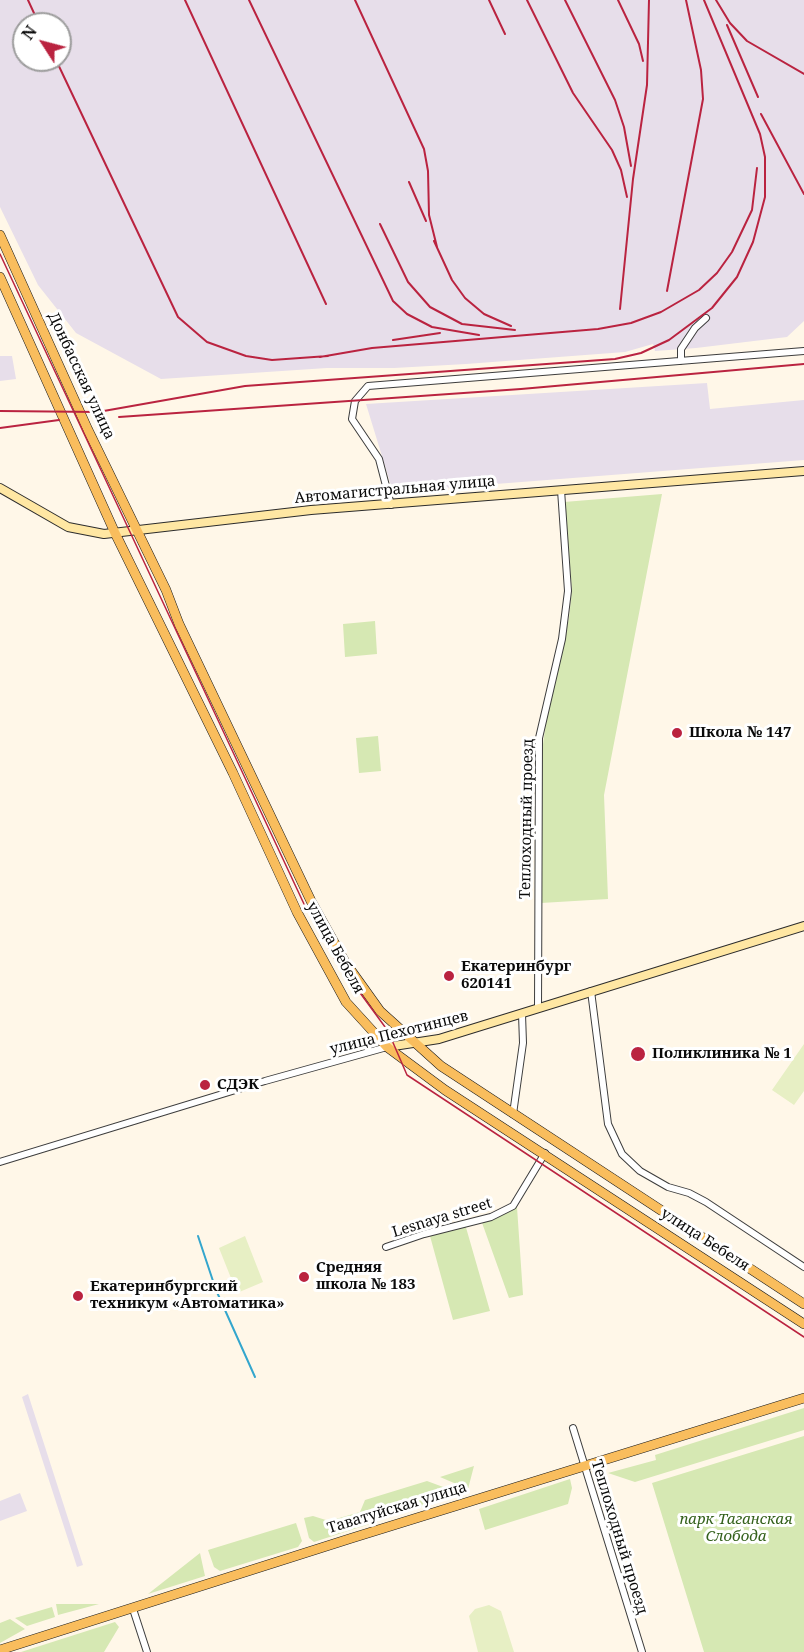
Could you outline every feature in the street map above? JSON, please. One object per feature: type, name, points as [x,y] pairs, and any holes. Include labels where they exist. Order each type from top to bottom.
[{"type":"main road","name":"Донбасская улица","points":[[0,235],[136,530]]},
{"type":"main road","points":[[0,277],[115,533]]},
{"type":"main road","name":"Автомагистральная улица","points":[[0,488],[68,527],[90,533],[115,533],[311,510],[804,471]]},
{"type":"main road","name":"улица Бебеля","points":[[136,530],[274,826],[329,937],[380,1011],[441,1066],[804,1304]]},
{"type":"main road","name":"улица Бебеля","points":[[115,533],[323,963],[346,1002],[387,1047],[445,1090],[545,1153],[804,1324]]},
{"type":"main road","name":"улица Пехотинцев","points":[[387,1047],[415,1044],[522,1014],[804,926]]},
{"type":"main road","name":"Таватуйская улица","points":[[0,1650],[804,1398]]},
{"type":"street","points":[[681,361],[681,350],[687,339],[706,318]]},
{"type":"street","points":[[391,505],[379,459],[352,419],[355,400],[368,386],[804,351]]},
{"type":"street","name":"Теплоходный проезд","points":[[538,1008],[539,738],[562,639],[568,591],[561,490]]},
{"type":"street","points":[[591,991],[608,1124],[622,1154],[639,1171],[668,1187],[689,1193],[706,1202],[804,1267]]},
{"type":"street","points":[[513,1115],[523,1043],[522,1014]]},
{"type":"street","name":"улица Пехотинцев","points":[[0,1162],[265,1081],[387,1047]]},
{"type":"street","name":"Lesnaya street","points":[[386,1247],[424,1234],[491,1217],[513,1206],[545,1153]]},
{"type":"street","name":"Теплоходный проезд","points":[[573,1428],[642,1652]]},
{"type":"street","points":[[133,1609],[147,1652]]},
{"type":"shaded area","points":[[0,0],[804,0],[804,321],[787,337],[655,351],[653,344],[625,352],[466,364],[394,368],[327,368],[161,379],[76,333],[38,285],[0,207]]},
{"type":"shaded area","points":[[0,356],[12,356],[16,379],[0,381]]},
{"type":"shaded area","points":[[707,383],[710,409],[804,400],[804,460],[393,492],[366,404]]},
{"type":"shaded area","points":[[28,1394],[83,1565],[77,1567],[22,1397]]},
{"type":"shaded area","points":[[20,1493],[27,1511],[0,1521],[0,1501]]},
{"type":"green space","points":[[662,494],[604,795],[608,899],[541,903],[541,759],[547,715],[569,618],[572,589],[564,502]]},
{"type":"green space","points":[[375,621],[377,654],[345,657],[343,624]]},
{"type":"green space","points":[[378,736],[381,771],[359,773],[356,738]]},
{"type":"green space","points":[[804,1044],[804,1091],[794,1105],[772,1090]]},
{"type":"green space","points":[[517,1207],[523,1295],[509,1298],[481,1220]]},
{"type":"green space","points":[[465,1224],[490,1311],[453,1320],[430,1236]]},
{"type":"green space","points":[[245,1236],[263,1282],[237,1293],[219,1248]]},
{"type":"green space","points":[[804,1408],[804,1430],[635,1482],[608,1473],[656,1460],[655,1455]]},
{"type":"green space","name":"парк Таганская Слобода","points":[[804,1436],[804,1652],[704,1652],[652,1483]]},
{"type":"green space","points":[[474,1466],[468,1489],[440,1477]]},
{"type":"green space","points":[[570,1479],[572,1488],[568,1504],[485,1530],[479,1509]]},
{"type":"green space","points":[[427,1481],[462,1494],[314,1542],[309,1538],[304,1518],[313,1516],[329,1521],[360,1512],[365,1500]]},
{"type":"green space","points":[[296,1523],[302,1541],[298,1547],[220,1571],[214,1567],[208,1550]]},
{"type":"green space","points":[[200,1553],[205,1576],[148,1594]]},
{"type":"green space","points":[[56,1604],[99,1604],[58,1615]]},
{"type":"green space","points":[[489,1605],[501,1611],[514,1652],[478,1652],[469,1616],[475,1609]]},
{"type":"green space","points":[[52,1607],[55,1617],[27,1626],[15,1618]]},
{"type":"green space","points":[[10,1619],[25,1629],[0,1643],[0,1623]]},
{"type":"green space","points":[[115,1622],[119,1627],[104,1652],[21,1652]]},
{"type":"waterway","points":[[198,1236],[216,1290],[255,1377]]},
{"type":"tram line","points":[[0,254],[304,904],[333,956],[388,1031],[407,1075],[804,1337]]},
{"type":"railway","points":[[28,0],[34,12]]},
{"type":"railway","points":[[185,0],[326,304]]},
{"type":"railway","points":[[249,0],[393,301],[407,314],[432,327],[479,335]]},
{"type":"railway","points":[[355,0],[424,149],[428,171],[429,215],[437,247]]},
{"type":"railway","points":[[489,0],[505,34]]},
{"type":"railway","points":[[527,0],[573,93],[612,150],[621,170],[627,197]]},
{"type":"railway","points":[[565,0],[615,100],[624,127],[631,166]]},
{"type":"railway","points":[[618,0],[639,44],[643,61]]},
{"type":"railway","points":[[620,309],[633,179],[647,85],[649,0]]},
{"type":"railway","points":[[667,291],[703,99],[701,70],[686,0]]},
{"type":"railway","points":[[0,411],[98,412],[245,386],[615,359],[641,353],[669,340],[712,308],[737,277],[753,242],[765,197],[765,157],[760,134],[704,0]]},
{"type":"railway","points":[[716,0],[730,23],[747,41],[804,74]]},
{"type":"railway","points":[[727,25],[758,97]]},
{"type":"railway","points":[[62,72],[178,317],[207,342],[246,356],[272,360],[328,356]]},
{"type":"railway","points":[[761,114],[804,194]]},
{"type":"railway","points":[[320,357],[372,348],[598,329],[631,323],[661,312],[699,290],[717,273],[732,252],[752,210],[757,168]]},
{"type":"railway","points":[[409,182],[426,221]]},
{"type":"railway","points":[[380,224],[408,282],[430,307],[462,324],[515,330]]},
{"type":"railway","points":[[434,241],[452,280],[465,298],[484,314],[511,326]]},
{"type":"railway","points":[[393,340],[440,333]]},
{"type":"railway","points":[[119,417],[521,389],[804,364]]},
{"type":"railway","points":[[0,428],[59,420]]},
{"type":"place","name":"Школа № 147","points":[[677,733]]},
{"type":"place","name":"Екатеринбург 620141","points":[[449,976]]},
{"type":"place","name":"Поликлиника № 1","points":[[638,1054]]},
{"type":"place","name":"СДЭК","points":[[205,1085]]},
{"type":"place","name":"Средняя школа № 183","points":[[304,1277]]},
{"type":"place","name":"Екатеринбургский техникум «Автоматика»","points":[[78,1296]]}]
